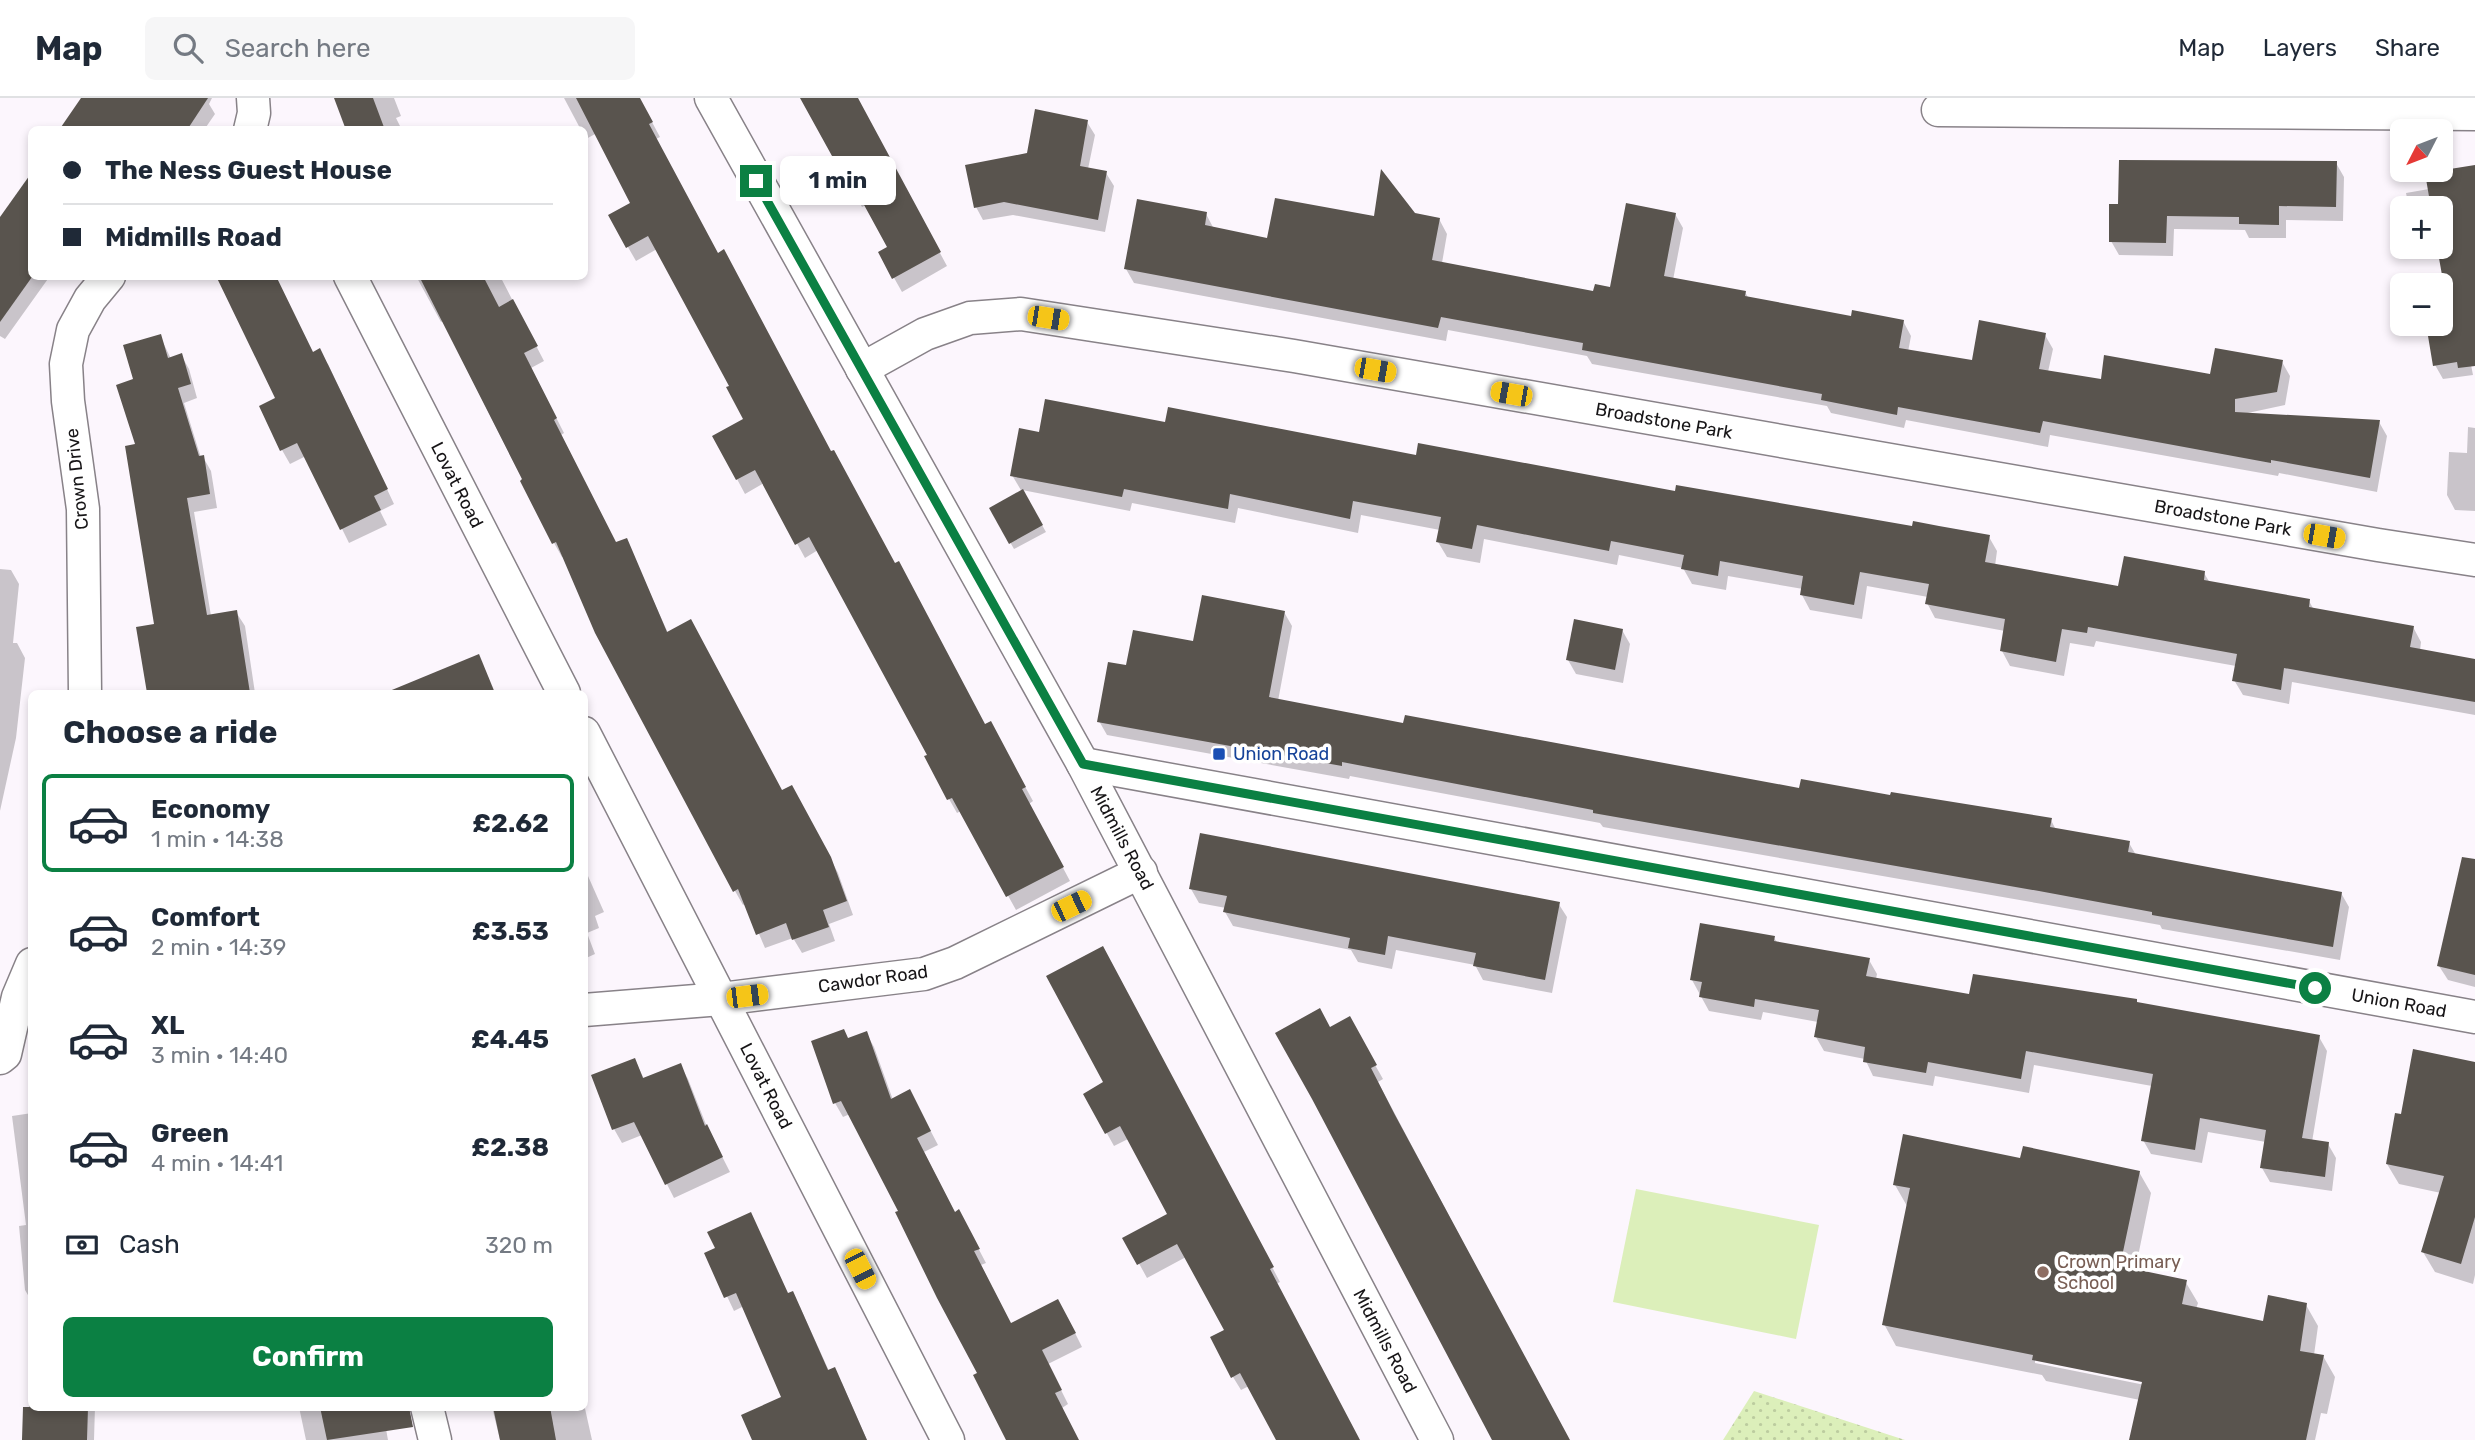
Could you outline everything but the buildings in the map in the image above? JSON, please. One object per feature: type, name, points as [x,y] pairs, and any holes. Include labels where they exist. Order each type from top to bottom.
[{"type":"street","name":"Midmills Road","points":[[711,98],[1083,764],[1437,1440]]},
{"type":"street","points":[[1938,110],[2475,114]]},
{"type":"street","name":"Crown Drive","points":[[85,690],[83,509],[68,401],[66,364],[73,330],[90,299],[106,280]]},
{"type":"street","name":"Lovat Road","points":[[353,280],[562,690]]},
{"type":"street","name":"Broadstone Park","points":[[862,369],[925,334],[970,318],[1021,314],[1294,356],[2475,560]]},
{"type":"street","name":"Lovat Road","points":[[588,741],[948,1440]]},
{"type":"street","name":"Union Road","points":[[1083,764],[2475,1017]]},
{"type":"street","name":"Cawdor Road","points":[[588,1010],[721,999],[924,974],[955,962],[1140,872]]},
{"type":"street","points":[[12,1055],[18,997],[28,973]]},
{"type":"street","points":[[428,1411],[435,1440]]},
{"type":"green space","points":[[1636,1189],[1819,1225],[1796,1339],[1613,1302]]},
{"type":"green space","points":[[1754,1391],[1905,1440],[1723,1440]]},
{"type":"place","name":"Union Road","points":[[1219,754]]},
{"type":"place","name":"Crown Primary School","points":[[2043,1272]]},
{"type":"route","points":[[756,181],[1083,764],[2315,988]]}]
